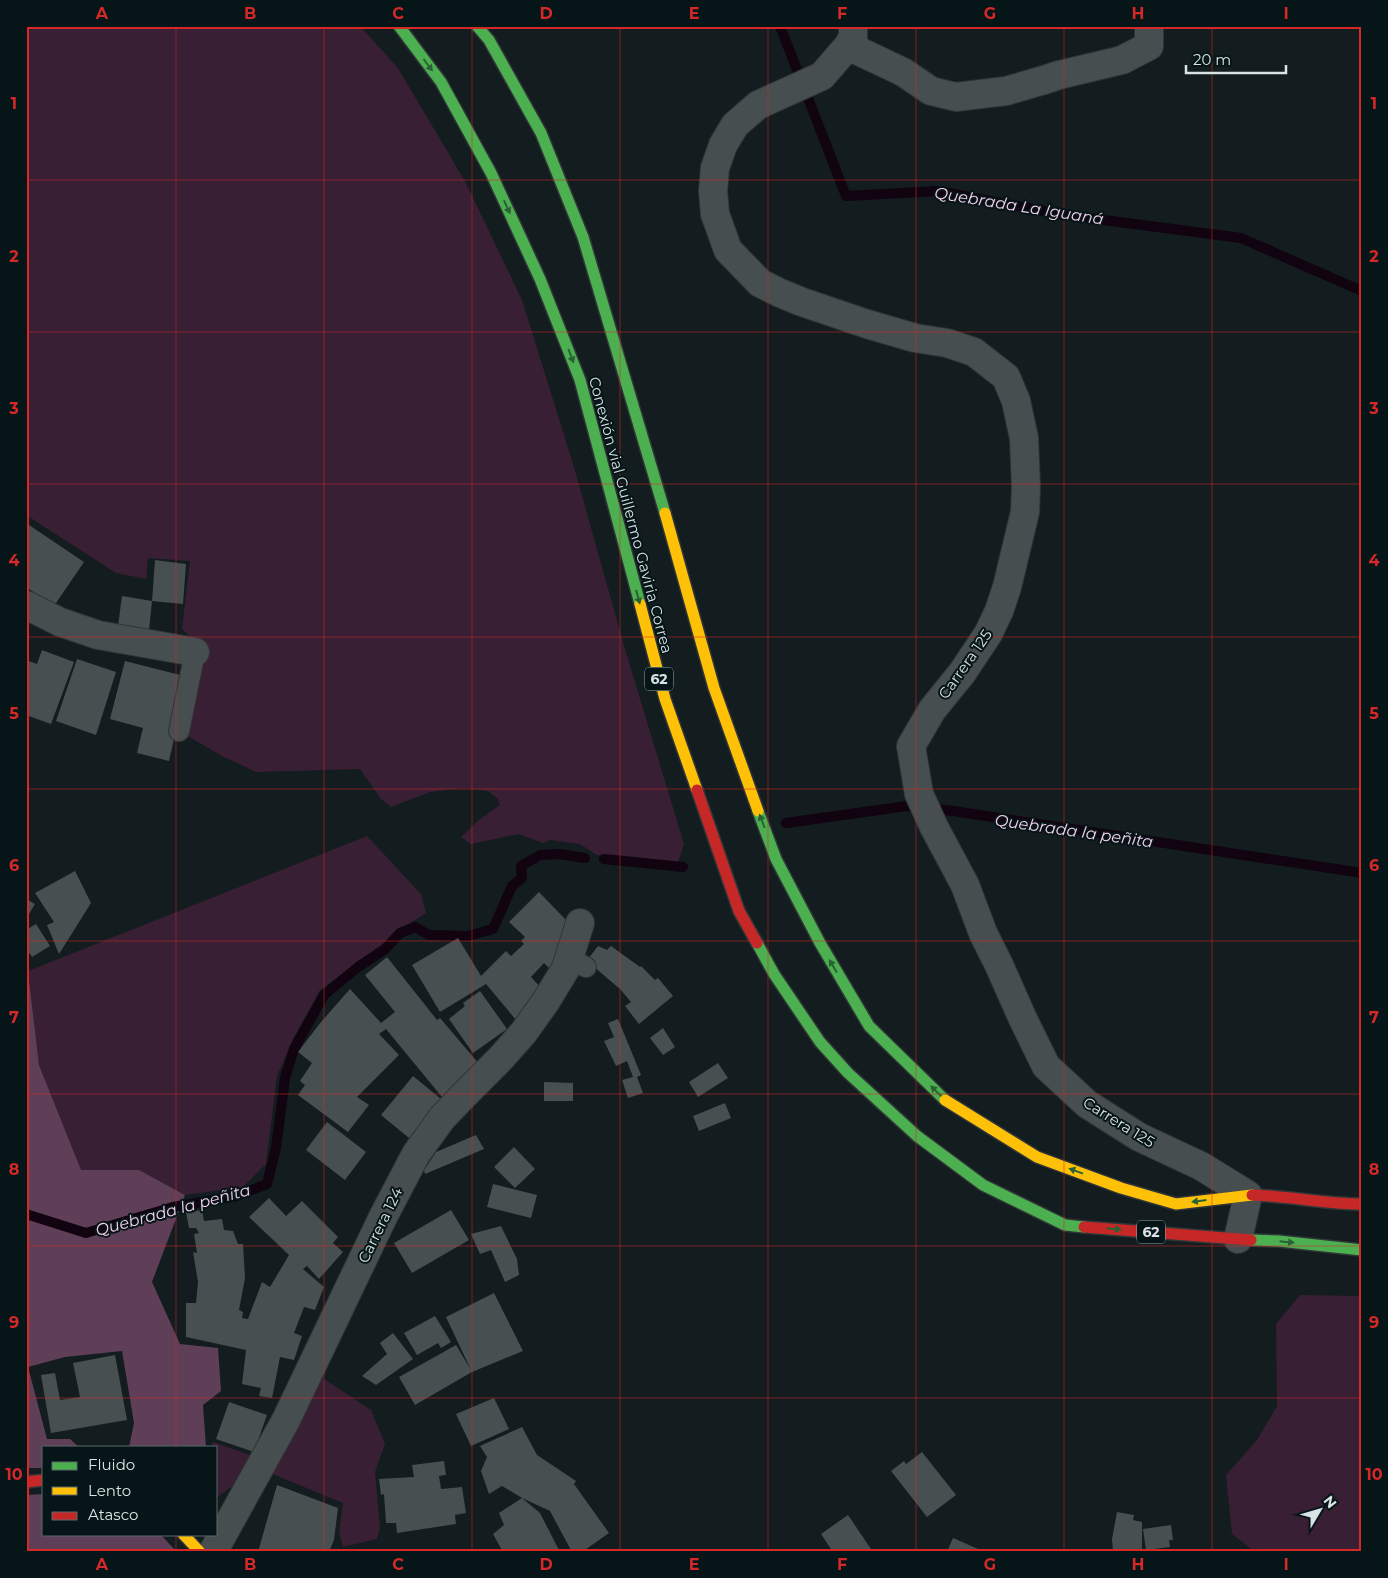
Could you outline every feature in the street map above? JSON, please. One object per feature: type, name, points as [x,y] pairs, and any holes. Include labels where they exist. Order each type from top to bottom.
[{"type":"main road","name":"Conexión vial Guillermo Gaviria Correa","points":[[399,26],[441,82],[492,173],[540,279],[580,380],[665,699],[739,911],[774,974],[820,1042],[848,1073],[917,1136],[983,1185],[1065,1225],[1279,1241],[1362,1250]]},
{"type":"main road","name":"Conexión vial Guillermo Gaviria Correa","points":[[477,26],[489,40],[541,133],[584,237],[714,688],[776,859],[820,943],[869,1026],[948,1102],[1037,1157],[1122,1188],[1176,1204],[1248,1195],[1278,1196],[1341,1204],[1362,1204]]},
{"type":"main road","points":[[26,1482],[42,1480]]},
{"type":"main road","points":[[184,1536],[200,1552]]},
{"type":"street","points":[[851,36],[931,91],[956,97],[1006,91],[1059,75],[1122,60],[1149,36]]},
{"type":"street","name":"Carrera 125","points":[[851,36],[822,76],[758,105],[734,125],[723,145],[715,168],[714,214],[728,250],[760,282],[802,302],[867,324],[915,338],[947,343],[974,352],[1006,377],[1016,401],[1024,438],[1025,512],[1002,603],[988,634],[962,673],[932,710],[911,746],[919,794],[934,827],[965,885],[983,933],[1000,965],[1022,1017],[1046,1066],[1087,1104],[1132,1133],[1200,1166],[1248,1195]]},
{"type":"street","points":[[26,605],[60,622],[98,635],[195,652]]},
{"type":"street","name":"Carrera 124","points":[[213,1552],[286,1420],[383,1217],[416,1154],[442,1118],[524,1032],[566,968],[578,964],[580,923]]},
{"type":"street","points":[[1238,1239],[1248,1195]]},
{"type":"lane","points":[[179,731],[195,652]]},
{"type":"shaded area","points":[[26,26],[360,26],[398,68],[466,183],[522,300],[574,467],[625,649],[684,844],[678,862],[597,855],[580,844],[550,840],[543,843],[518,834],[471,844],[461,837],[479,820],[500,805],[498,799],[488,791],[463,788],[430,792],[391,807],[381,799],[360,769],[256,772],[222,756],[179,731],[201,647],[182,629],[190,561],[148,558],[146,579],[116,573],[26,515]]},
{"type":"shaded area","points":[[367,836],[421,894],[426,913],[401,929],[320,990],[293,1039],[277,1076],[266,1164],[243,1187],[185,1195],[139,1170],[81,1171],[39,1065],[28,971]]},
{"type":"shaded area","points":[[26,967],[39,1065],[81,1170],[139,1170],[185,1195],[152,1282],[180,1344],[218,1348],[221,1391],[203,1405],[206,1446],[129,1446],[134,1423],[122,1351],[65,1357],[28,1367],[47,1439],[70,1439],[78,1446],[42,1446],[42,1468],[26,1468]]},
{"type":"shaded area","points":[[1300,1295],[1362,1296],[1362,1552],[1255,1552],[1232,1534],[1226,1475],[1257,1440],[1277,1406],[1276,1324]]},
{"type":"shaded area","points":[[321,1377],[371,1410],[385,1444],[375,1472],[380,1527],[377,1539],[343,1547],[339,1532],[343,1503],[270,1473]]},
{"type":"shaded area","points":[[213,1442],[250,1455],[240,1481],[218,1497],[218,1446],[211,1446]]},
{"type":"shaded area","points":[[42,1494],[42,1536],[162,1536],[177,1552],[26,1552],[26,1495]]},
{"type":"building","points":[[26,523],[84,562],[54,606],[26,587]]},
{"type":"building","points":[[155,560],[186,564],[183,604],[152,601]]},
{"type":"building","points":[[122,596],[152,601],[149,630],[118,626]]},
{"type":"building","points":[[42,650],[74,662],[51,724],[26,715],[26,660],[37,664]]},
{"type":"building","points":[[77,659],[116,672],[96,735],[56,721]]},
{"type":"building","points":[[125,661],[188,677],[169,761],[137,753],[143,728],[110,719]]},
{"type":"building","points":[[75,871],[91,903],[59,954],[47,925],[54,922],[35,893]]},
{"type":"building","points":[[539,892],[568,922],[553,963],[549,968],[544,963],[531,977],[541,988],[516,1020],[486,984],[440,1012],[412,965],[458,938],[481,976],[506,951],[511,956],[524,944],[521,941],[525,937],[509,922]]},
{"type":"building","points":[[26,899],[35,904],[26,919]]},
{"type":"building","points":[[36,924],[50,946],[32,957],[26,948],[26,930]]},
{"type":"building","points":[[598,946],[607,950],[611,946],[641,966],[655,980],[658,978],[673,996],[639,1024],[625,1006],[631,1002],[588,959]]},
{"type":"building","points":[[387,957],[437,1020],[440,1018],[480,1065],[442,1097],[386,1029],[379,1034],[399,1055],[357,1097],[369,1105],[348,1132],[298,1095],[305,1085],[300,1081],[312,1063],[298,1052],[350,989],[381,1023],[395,1012],[365,975]]},
{"type":"building","points":[[480,991],[507,1029],[473,1053],[449,1019],[465,1006],[463,1003]]},
{"type":"building","points":[[618,1019],[641,1075],[637,1077],[643,1093],[628,1098],[622,1080],[633,1077],[627,1061],[616,1066],[604,1041],[614,1037],[608,1023]]},
{"type":"building","points":[[663,1028],[675,1047],[663,1055],[650,1038]]},
{"type":"building","points":[[718,1063],[728,1078],[698,1097],[689,1082]]},
{"type":"building","points":[[413,1076],[441,1099],[409,1138],[381,1115]]},
{"type":"building","points":[[544,1082],[573,1083],[573,1101],[544,1101]]},
{"type":"building","points":[[725,1103],[731,1118],[699,1131],[693,1116]]},
{"type":"building","points":[[327,1122],[366,1152],[345,1180],[306,1150]]},
{"type":"building","points":[[476,1135],[484,1149],[425,1174],[424,1170],[436,1152]]},
{"type":"building","points":[[514,1147],[535,1169],[515,1188],[494,1167]]},
{"type":"building","points":[[493,1184],[537,1195],[531,1218],[487,1207]]},
{"type":"building","points":[[269,1198],[286,1216],[302,1201],[338,1237],[333,1243],[343,1252],[319,1279],[307,1266],[303,1269],[324,1287],[315,1310],[304,1307],[294,1333],[302,1336],[294,1360],[280,1357],[272,1398],[259,1396],[261,1388],[242,1384],[246,1350],[186,1337],[186,1303],[196,1303],[198,1282],[193,1252],[197,1253],[194,1234],[199,1233],[196,1228],[189,1228],[186,1212],[202,1210],[204,1221],[222,1219],[224,1230],[233,1231],[238,1244],[243,1244],[245,1278],[239,1310],[243,1312],[242,1318],[248,1319],[262,1282],[270,1287],[289,1255],[249,1217]]},
{"type":"building","points":[[451,1210],[469,1240],[412,1273],[394,1243]]},
{"type":"building","points":[[501,1226],[517,1259],[519,1275],[505,1282],[491,1250],[480,1254],[471,1234]]},
{"type":"building","points":[[494,1293],[523,1351],[472,1372],[415,1405],[399,1377],[456,1345],[471,1370],[446,1317]]},
{"type":"building","points":[[435,1316],[451,1342],[441,1348],[438,1343],[417,1355],[404,1333]]},
{"type":"building","points":[[393,1333],[413,1359],[376,1385],[362,1376],[387,1354],[380,1343]]},
{"type":"building","points":[[115,1355],[127,1420],[51,1433],[41,1375],[55,1373],[60,1400],[80,1397],[73,1363]]},
{"type":"building","points":[[494,1398],[509,1429],[471,1446],[456,1414]]},
{"type":"building","points":[[229,1402],[267,1415],[254,1452],[216,1439]]},
{"type":"building","points":[[522,1427],[537,1455],[576,1481],[574,1484],[609,1533],[582,1552],[572,1552],[550,1511],[502,1486],[489,1494],[481,1471],[487,1457],[480,1446]]},
{"type":"building","points":[[922,1452],[956,1495],[927,1517],[891,1471],[904,1461],[906,1464]]},
{"type":"building","points":[[444,1461],[446,1475],[439,1476],[441,1489],[462,1487],[466,1513],[455,1515],[456,1524],[397,1533],[396,1523],[386,1523],[384,1494],[381,1495],[379,1479],[414,1477],[412,1465]]},
{"type":"building","points":[[277,1485],[338,1508],[334,1540],[329,1552],[258,1552]]},
{"type":"building","points":[[522,1498],[540,1513],[560,1552],[503,1552],[493,1534],[504,1525],[499,1513]]},
{"type":"building","points":[[1117,1512],[1134,1515],[1133,1520],[1142,1522],[1142,1552],[1113,1552],[1112,1539]]},
{"type":"building","points":[[848,1515],[873,1552],[833,1552],[821,1534]]},
{"type":"building","points":[[1171,1525],[1173,1540],[1169,1540],[1170,1547],[1146,1550],[1143,1529]]},
{"type":"building","points":[[953,1538],[985,1552],[947,1552]]},
{"type":"waterway","name":"Quebrada La Iguaná","points":[[780,26],[846,196],[938,191],[1066,215],[1241,238],[1362,291]]},
{"type":"waterway","name":"Quebrada la peñita","points":[[786,823],[907,806],[953,811],[1362,873]]},
{"type":"waterway","name":"Quebrada la peñita","points":[[26,1214],[86,1233],[173,1207],[236,1196],[267,1184],[276,1148],[285,1078],[294,1049],[324,995],[358,967],[385,949],[400,933],[415,927],[429,935],[468,936],[493,929],[512,886],[522,878],[521,866],[540,855],[559,854],[585,858]]},
{"type":"waterway","name":"Quebrada la peñita","points":[[604,859],[683,867]]},
{"type":"traffic: fast","points":[[399,26],[441,82],[491,173],[540,279],[580,380],[640,604]]},
{"type":"traffic: fast","points":[[477,26],[489,40],[541,133],[583,237],[665,513]]},
{"type":"traffic: fast","points":[[758,811],[776,859],[820,943],[869,1026],[945,1100]]},
{"type":"traffic: fast","points":[[757,943],[774,974],[820,1042],[848,1073],[917,1136],[983,1185],[1065,1225],[1084,1227]]},
{"type":"traffic: fast","points":[[1251,1240],[1279,1241],[1362,1250]]},
{"type":"traffic: slow","points":[[665,513],[714,688],[758,811]]},
{"type":"traffic: slow","points":[[640,604],[665,699],[697,790]]},
{"type":"traffic: slow","points":[[945,1100],[1037,1157],[1121,1188],[1176,1204],[1252,1195]]},
{"type":"traffic: slow","points":[[185,1536],[200,1552]]},
{"type":"traffic: jam","points":[[697,790],[739,911],[757,943]]},
{"type":"traffic: jam","points":[[1252,1195],[1362,1204]]},
{"type":"traffic: jam","points":[[1084,1227],[1251,1240]]},
{"type":"traffic: jam","points":[[26,1482],[42,1480]]}]
